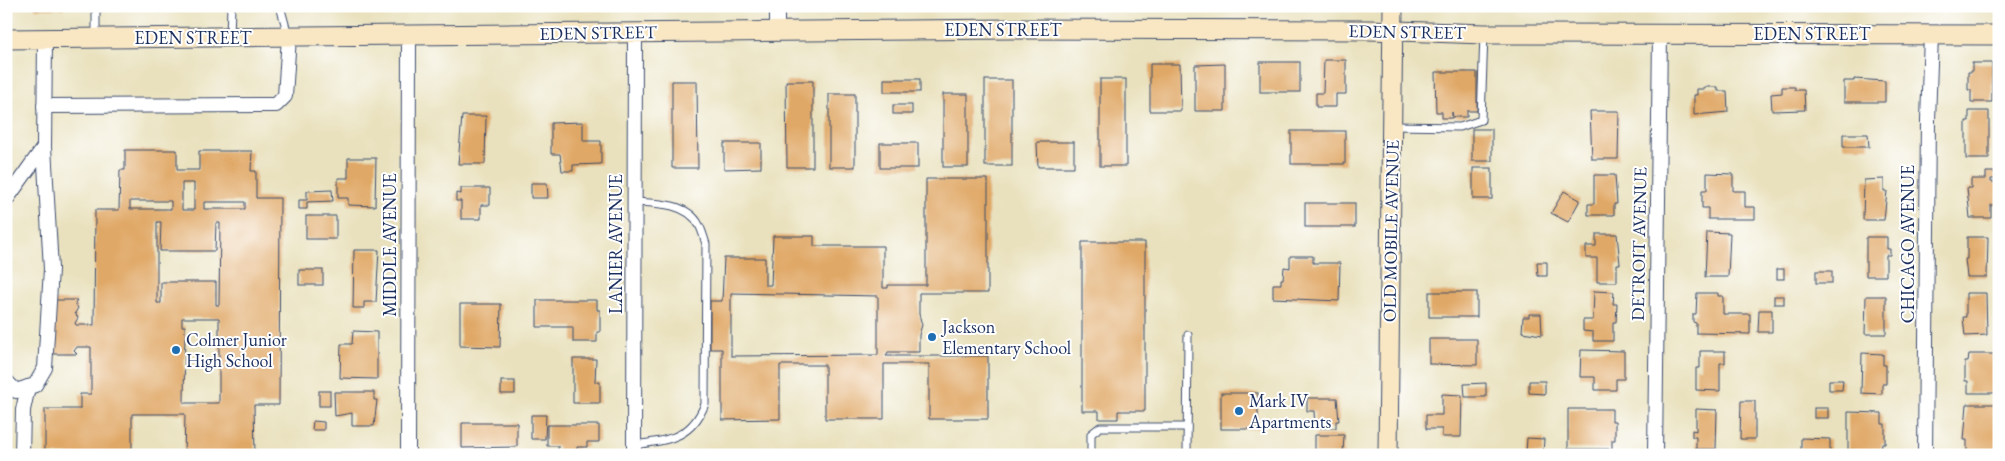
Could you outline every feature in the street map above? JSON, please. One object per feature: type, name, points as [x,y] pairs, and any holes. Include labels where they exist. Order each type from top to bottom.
[{"type":"street","points":[[777,6],[777,31]]},
{"type":"street","name":"OLD MOBILE AVENUE","points":[[1388,455],[1393,6]]},
{"type":"street","name":"EDEN STREET","points":[[6,39],[777,31],[1393,31],[1484,34],[1999,35]]},
{"type":"street","name":"LANIER AVENUE","points":[[634,450],[635,33]]},
{"type":"street","name":"DETROIT AVENUE","points":[[1655,455],[1660,34]]},
{"type":"street","name":"CHICAGO AVENUE","points":[[1925,455],[1928,120],[1931,35]]},
{"type":"street","name":"MIDDLE AVENUE","points":[[408,455],[409,36]]},
{"type":"street","points":[[44,106],[276,105],[285,96],[289,37]]},
{"type":"street","points":[[6,381],[16,391],[35,385],[45,368],[51,269],[44,147],[45,39]]},
{"type":"street","points":[[6,200],[44,147]]},
{"type":"street","points":[[22,455],[23,410],[28,387]]},
{"type":"lane","points":[[96,6],[96,38]]},
{"type":"lane","points":[[230,37],[231,6]]},
{"type":"lane","points":[[280,6],[289,37]]},
{"type":"lane","points":[[1392,126],[1460,127],[1481,120],[1484,34]]},
{"type":"lane","points":[[634,450],[671,440],[688,430],[701,414],[705,404],[706,244],[699,223],[680,208],[663,203],[635,202]]},
{"type":"lane","points":[[1187,455],[1188,335]]},
{"type":"lane","points":[[1091,455],[1092,434],[1100,427],[1188,427]]},
{"type":"building","points":[[35,6],[63,6],[63,9],[35,9]]},
{"type":"building","points":[[164,6],[192,6],[192,9],[165,9]]},
{"type":"building","points":[[1324,60],[1346,60],[1346,94],[1336,94],[1336,107],[1316,107],[1316,93],[1323,93]]},
{"type":"building","points":[[1260,62],[1300,62],[1300,92],[1260,92]]},
{"type":"building","points":[[1972,63],[1992,63],[1992,102],[1971,102],[1971,90],[1968,90],[1968,72],[1972,72]]},
{"type":"building","points":[[1150,64],[1180,64],[1181,111],[1150,111]]},
{"type":"building","points":[[1225,64],[1225,111],[1195,111],[1195,65]]},
{"type":"building","points":[[1435,72],[1477,72],[1477,111],[1467,111],[1467,117],[1453,117],[1452,112],[1452,118],[1442,118],[1442,112],[1436,112]]},
{"type":"building","points":[[884,79],[920,79],[920,92],[884,92]]},
{"type":"building","points":[[1100,79],[1126,79],[1126,166],[1100,166]]},
{"type":"building","points":[[1854,79],[1885,81],[1885,102],[1844,102],[1844,81],[1854,81]]},
{"type":"building","points":[[985,80],[1012,80],[1012,166],[985,166]]},
{"type":"building","points":[[672,81],[697,81],[698,168],[672,168]]},
{"type":"building","points":[[786,81],[813,81],[813,167],[787,167]]},
{"type":"building","points":[[1705,87],[1718,87],[1718,91],[1727,91],[1728,112],[1694,115],[1694,95],[1697,95],[1697,89],[1705,89]]},
{"type":"building","points":[[1782,87],[1795,87],[1795,90],[1804,90],[1805,110],[1772,111],[1771,94],[1782,93]]},
{"type":"building","points":[[829,94],[855,94],[855,167],[829,167]]},
{"type":"building","points":[[943,94],[968,94],[968,167],[943,167]]},
{"type":"building","points":[[893,105],[912,105],[912,114],[893,114]]},
{"type":"building","points":[[1590,111],[1619,111],[1618,159],[1592,159]]},
{"type":"building","points":[[1969,111],[1989,111],[1989,159],[1966,159],[1966,121],[1969,121]]},
{"type":"building","points":[[462,116],[486,116],[485,164],[458,164]]},
{"type":"building","points":[[583,122],[583,141],[601,141],[601,164],[573,165],[573,171],[562,171],[560,154],[551,154],[551,123]]},
{"type":"building","points":[[1472,129],[1492,129],[1492,161],[1472,161]]},
{"type":"building","points":[[1291,131],[1345,131],[1345,164],[1291,164]]},
{"type":"building","points":[[1843,134],[1868,134],[1869,147],[1843,147]]},
{"type":"building","points":[[1037,142],[1074,142],[1074,167],[1038,167]]},
{"type":"building","points":[[724,143],[761,143],[761,168],[724,169]]},
{"type":"building","points":[[880,143],[918,143],[918,168],[880,168]]},
{"type":"building","points":[[125,150],[177,150],[177,170],[199,170],[199,151],[252,151],[251,171],[256,171],[256,198],[280,198],[279,405],[254,405],[255,455],[184,455],[185,414],[132,414],[132,455],[45,455],[45,409],[80,409],[80,394],[91,394],[91,347],[77,347],[74,351],[77,354],[52,354],[52,300],[77,300],[75,303],[78,308],[75,313],[78,318],[75,323],[76,325],[94,325],[95,210],[119,210],[120,170],[125,170]],"holes":[[[182,183],[194,183],[194,210],[182,210]],[[130,201],[171,201],[171,209],[130,209]],[[204,202],[245,202],[245,209],[204,209]],[[157,222],[161,222],[160,251],[215,251],[216,223],[220,223],[219,305],[216,305],[216,282],[161,282],[161,303],[157,303]],[[182,318],[219,318],[219,403],[184,403],[185,326],[182,326]]]},
{"type":"building","points":[[348,158],[376,158],[375,206],[348,205],[348,198],[338,198],[338,178],[348,178]]},
{"type":"building","points":[[1473,168],[1492,168],[1492,199],[1473,199]]},
{"type":"building","points":[[1986,172],[1999,172],[1999,179],[1991,179],[1991,182],[1999,182],[1999,205],[1991,205],[1991,218],[1970,218],[1967,188],[1971,188],[1971,179],[1986,179]]},
{"type":"building","points":[[1707,173],[1733,174],[1733,191],[1745,191],[1745,207],[1755,207],[1755,219],[1708,219],[1708,208],[1702,208],[1702,190],[1707,190]]},
{"type":"building","points":[[1594,175],[1615,175],[1617,204],[1614,204],[1614,215],[1588,215],[1588,204],[1594,204]]},
{"type":"building","points":[[926,179],[988,179],[988,293],[919,293],[919,314],[922,325],[919,335],[919,352],[888,352],[886,356],[988,356],[988,419],[929,419],[929,364],[884,364],[884,419],[825,419],[825,365],[780,365],[780,419],[722,420],[722,349],[710,349],[710,301],[722,301],[724,258],[765,258],[765,285],[771,285],[773,236],[814,236],[814,246],[883,246],[883,288],[888,288],[888,285],[926,285]],"holes":[[[731,293],[878,296],[878,355],[731,356]]]},
{"type":"building","points":[[1884,179],[1884,191],[1887,191],[1884,220],[1863,220],[1864,180]]},
{"type":"building","points":[[531,183],[547,183],[548,198],[531,198]]},
{"type":"building","points":[[461,188],[490,188],[490,205],[481,205],[481,219],[461,219],[461,201],[456,201],[456,193],[461,194]]},
{"type":"building","points":[[332,190],[333,201],[307,202],[307,209],[299,209],[299,200],[307,200],[307,191]]},
{"type":"building","points":[[1564,191],[1580,200],[1568,222],[1551,213]]},
{"type":"building","points":[[1305,203],[1355,203],[1355,227],[1305,227]]},
{"type":"building","points":[[306,216],[336,216],[336,239],[306,239]]},
{"type":"building","points":[[1707,232],[1730,233],[1728,277],[1705,277]]},
{"type":"building","points":[[1596,234],[1617,234],[1620,264],[1617,264],[1617,282],[1597,282],[1597,258],[1586,258],[1586,246],[1596,246]]},
{"type":"building","points":[[1866,237],[1887,237],[1887,249],[1890,249],[1890,255],[1886,255],[1886,276],[1866,276]]},
{"type":"building","points":[[1967,237],[1988,237],[1987,277],[1967,277],[1965,259],[1967,259]]},
{"type":"building","points":[[1082,242],[1145,242],[1145,411],[1118,411],[1118,419],[1099,419],[1099,411],[1082,411]]},
{"type":"building","points":[[354,250],[379,250],[376,302],[364,302],[364,308],[353,308]]},
{"type":"building","points":[[1290,256],[1313,256],[1313,263],[1340,263],[1339,301],[1273,298],[1273,284],[1281,284],[1284,267],[1290,268]]},
{"type":"building","points":[[1537,262],[1547,262],[1547,276],[1538,276]]},
{"type":"building","points":[[1777,269],[1784,269],[1784,279],[1777,279]]},
{"type":"building","points":[[299,270],[323,270],[323,285],[299,285]]},
{"type":"building","points":[[1816,271],[1832,271],[1832,283],[1816,283]]},
{"type":"building","points":[[1594,291],[1614,292],[1613,304],[1617,304],[1616,322],[1613,322],[1613,341],[1593,341],[1593,332],[1583,331],[1583,320],[1593,320]]},
{"type":"building","points":[[1429,292],[1477,292],[1477,317],[1429,317]]},
{"type":"building","points":[[1697,293],[1718,293],[1718,296],[1723,296],[1723,314],[1750,314],[1750,334],[1696,333],[1696,323],[1693,322],[1693,314],[1696,314]]},
{"type":"building","points":[[1966,293],[1986,293],[1987,335],[1965,336],[1963,317],[1966,317]]},
{"type":"building","points":[[1774,296],[1784,296],[1784,304],[1774,304]]},
{"type":"building","points":[[1866,296],[1886,296],[1886,334],[1865,334]]},
{"type":"building","points":[[537,300],[597,300],[597,310],[600,310],[600,332],[597,332],[597,342],[573,342],[573,327],[537,327]]},
{"type":"building","points":[[460,304],[501,304],[500,347],[460,346]]},
{"type":"building","points":[[1759,310],[1772,310],[1772,332],[1758,332]]},
{"type":"building","points":[[1529,314],[1541,314],[1542,335],[1522,332],[1523,317],[1529,317]]},
{"type":"building","points":[[353,331],[377,332],[377,379],[340,378],[341,344],[352,344]]},
{"type":"building","points":[[1429,339],[1477,339],[1477,365],[1429,364]]},
{"type":"building","points":[[1581,350],[1624,351],[1624,379],[1616,379],[1616,390],[1595,390],[1595,377],[1580,377]]},
{"type":"building","points":[[1700,351],[1725,351],[1725,363],[1720,363],[1720,391],[1696,390],[1696,368],[1700,368]]},
{"type":"building","points":[[1862,353],[1883,354],[1883,365],[1886,365],[1886,384],[1882,384],[1882,394],[1861,393]]},
{"type":"building","points":[[1969,354],[1999,354],[1999,393],[1968,393],[1968,381],[1965,381],[1965,362],[1968,362]]},
{"type":"building","points":[[573,359],[596,359],[595,382],[600,382],[600,403],[573,403]]},
{"type":"building","points":[[1829,380],[1843,380],[1842,390],[1829,390]]},
{"type":"building","points":[[501,381],[515,381],[515,394],[501,394]]},
{"type":"building","points":[[1529,381],[1545,381],[1545,394],[1529,393]]},
{"type":"building","points":[[1486,383],[1486,397],[1465,397],[1464,384]]},
{"type":"building","points":[[319,391],[330,391],[330,406],[319,406]]},
{"type":"building","points":[[334,392],[374,392],[374,400],[377,400],[374,426],[352,426],[352,413],[335,416]]},
{"type":"building","name":"Mark IV Apartments","points":[[1221,393],[1258,393],[1258,429],[1221,429]]},
{"type":"building","points":[[1442,394],[1462,395],[1461,437],[1442,437],[1442,429],[1426,429],[1426,415],[1442,415]]},
{"type":"building","points":[[1307,398],[1337,398],[1339,421],[1336,421],[1336,428],[1315,428],[1314,411],[1307,411]]},
{"type":"building","points":[[1741,401],[1755,401],[1755,439],[1740,439]]},
{"type":"building","points":[[1967,404],[1999,404],[1999,452],[1967,452],[1967,440],[1964,440]]},
{"type":"building","points":[[1814,408],[1828,408],[1828,418],[1814,418]]},
{"type":"building","points":[[1568,409],[1612,409],[1612,421],[1615,421],[1615,440],[1612,440],[1612,449],[1568,449]]},
{"type":"building","points":[[1696,409],[1717,410],[1716,449],[1696,449],[1696,437],[1692,437],[1692,430],[1696,431]]},
{"type":"building","points":[[1848,412],[1882,413],[1882,424],[1885,424],[1885,443],[1882,443],[1880,455],[1861,455],[1861,452],[1848,451]]},
{"type":"building","points":[[531,415],[546,415],[545,439],[531,439]]},
{"type":"building","points":[[313,421],[324,422],[324,430],[312,430]]},
{"type":"building","points":[[462,423],[517,423],[517,447],[462,448]]},
{"type":"building","points":[[547,425],[599,425],[599,442],[587,442],[587,447],[577,447],[577,455],[558,455],[558,446],[547,446]]},
{"type":"building","points":[[1315,435],[1344,435],[1343,454],[1315,454]]},
{"type":"building","points":[[1527,438],[1544,439],[1543,454],[1526,453]]},
{"type":"building","points":[[1801,438],[1830,439],[1830,455],[1801,454]]},
{"type":"place","name":"Jackson Elementary School","points":[[932,337]]},
{"type":"place","name":"Colmer Junior High School","points":[[176,350]]},
{"type":"place","name":"Mark IV Apartments","points":[[1239,411]]}]
